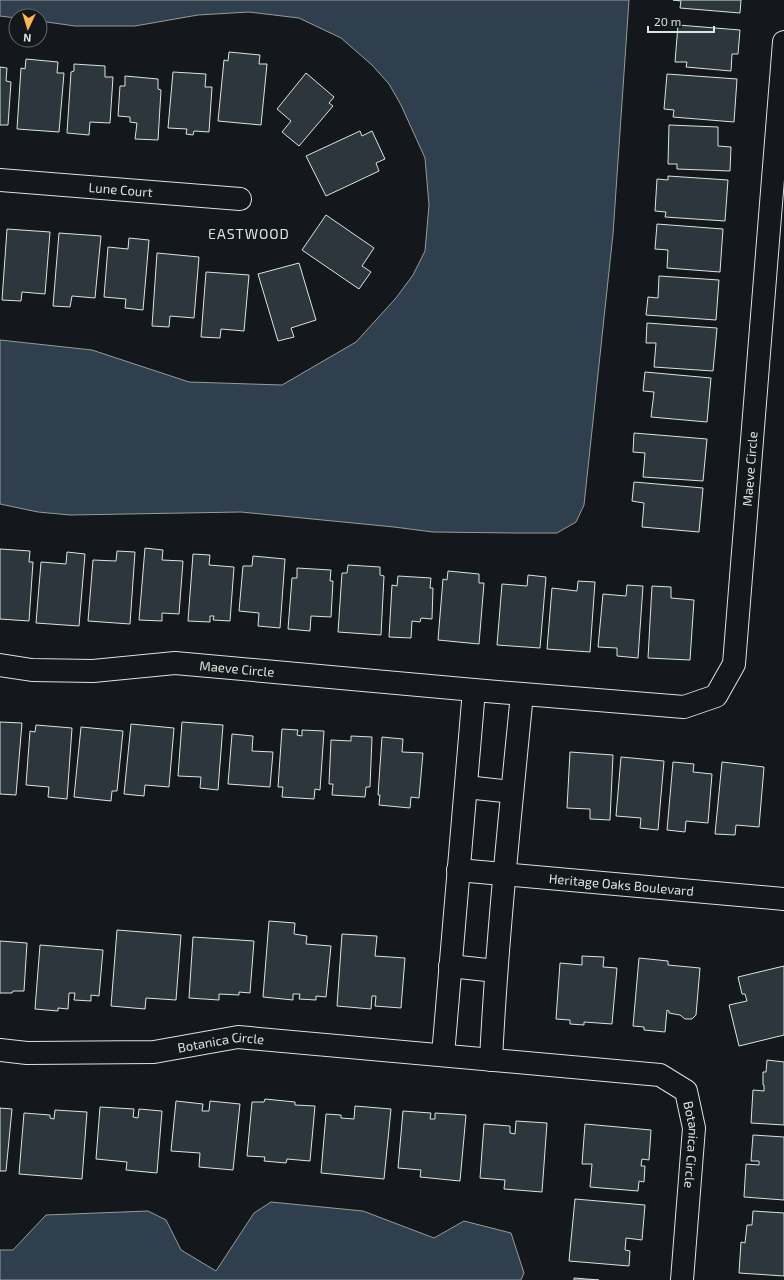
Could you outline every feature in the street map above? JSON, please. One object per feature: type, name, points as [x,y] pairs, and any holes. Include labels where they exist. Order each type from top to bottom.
[{"type":"street","name":"Maeve Circle","points":[[0,665],[32,670],[93,671],[175,663],[684,707],[716,696],[734,664],[784,42]]},
{"type":"street","name":"Lune Court","points":[[0,180],[240,199]]},
{"type":"street","points":[[442,1055],[474,690]]},
{"type":"street","points":[[491,1060],[496,971],[504,874],[522,694]]},
{"type":"street","points":[[466,787],[512,792]]},
{"type":"street","name":"Heritage Oaks Boulevard","points":[[458,870],[784,899]]},
{"type":"street","points":[[450,966],[496,971]]},
{"type":"street","name":"Botanica Circle","points":[[0,1050],[27,1053],[154,1052],[238,1037],[660,1075],[686,1091],[694,1128],[682,1280]]},
{"type":"water","points":[[0,0],[629,0],[613,234],[584,505],[576,522],[557,533],[433,532],[241,512],[70,515],[38,512],[0,504],[0,340],[92,350],[189,382],[282,385],[356,342],[396,298],[413,275],[425,251],[429,205],[425,158],[401,105],[389,84],[372,65],[341,38],[299,18],[249,12],[198,15],[135,26],[75,26],[48,22],[48,8],[8,8],[8,17],[0,16]]},
{"type":"water","points":[[271,1202],[363,1211],[434,1238],[464,1221],[511,1233],[524,1273],[521,1280],[0,1280],[0,1250],[13,1250],[46,1215],[148,1211],[166,1220],[181,1250],[216,1271],[254,1213]]},
{"type":"building","points":[[673,0],[741,0],[740,13],[680,8],[681,1]]},
{"type":"building","points":[[678,25],[740,30],[738,54],[732,54],[731,71],[686,67],[687,62],[675,62]]},
{"type":"building","points":[[229,52],[260,55],[259,64],[267,64],[261,125],[218,121],[224,60],[228,61]]},
{"type":"building","points":[[26,59],[58,62],[57,73],[64,73],[59,132],[17,129],[21,68],[25,69]]},
{"type":"building","points":[[74,64],[105,66],[105,77],[113,77],[110,123],[90,122],[89,135],[67,133],[71,72],[74,71]]},
{"type":"building","points":[[0,67],[7,68],[6,81],[11,82],[8,125],[0,125]]},
{"type":"building","points":[[173,72],[206,74],[205,87],[212,87],[209,132],[194,131],[193,135],[186,134],[187,129],[168,128]]},
{"type":"building","points":[[306,73],[334,97],[329,103],[333,106],[299,146],[282,132],[291,121],[277,109]]},
{"type":"building","points":[[667,74],[737,79],[734,122],[673,117],[674,110],[664,109]]},
{"type":"building","points":[[125,76],[158,79],[158,89],[161,90],[158,140],[135,139],[137,123],[130,122],[130,117],[118,116],[120,86],[125,86]]},
{"type":"building","points":[[669,125],[718,127],[718,146],[731,147],[730,171],[677,169],[677,164],[668,164]]},
{"type":"building","points":[[360,131],[362,136],[372,131],[385,159],[376,163],[379,171],[326,196],[306,156]]},
{"type":"building","points":[[668,176],[728,180],[725,221],[665,217],[666,212],[655,211],[657,179],[668,180]]},
{"type":"building","points":[[326,215],[374,248],[362,266],[371,272],[359,289],[302,250]]},
{"type":"building","points":[[657,224],[723,229],[720,272],[667,268],[668,250],[655,249]]},
{"type":"building","points":[[7,229],[50,232],[45,294],[22,292],[21,301],[2,300]]},
{"type":"building","points":[[59,233],[101,236],[95,298],[72,296],[70,307],[53,306]]},
{"type":"building","points":[[129,238],[149,240],[143,310],[125,308],[126,299],[104,297],[108,247],[128,249]]},
{"type":"building","points":[[157,253],[199,257],[194,318],[170,316],[169,327],[152,326]]},
{"type":"building","points":[[299,263],[316,320],[291,328],[294,337],[278,341],[258,274]]},
{"type":"building","points":[[206,272],[249,275],[244,331],[221,329],[220,338],[201,337]]},
{"type":"building","points":[[659,276],[719,280],[716,320],[646,315],[648,297],[658,298]]},
{"type":"building","points":[[647,323],[717,328],[713,371],[654,367],[656,343],[646,343]]},
{"type":"building","points":[[645,372],[711,378],[707,422],[651,417],[654,392],[643,391]]},
{"type":"building","points":[[634,433],[707,439],[703,481],[643,477],[645,453],[633,452]]},
{"type":"building","points":[[634,482],[703,488],[699,532],[642,527],[644,503],[632,501]]},
{"type":"building","points":[[145,548],[163,550],[162,560],[183,561],[179,614],[162,613],[162,621],[139,620]]},
{"type":"building","points":[[0,549],[30,551],[29,562],[33,562],[29,621],[0,619]]},
{"type":"building","points":[[117,551],[135,552],[130,624],[88,621],[93,560],[116,561]]},
{"type":"building","points":[[67,552],[85,554],[79,626],[36,623],[41,562],[66,564]]},
{"type":"building","points":[[193,554],[210,555],[209,565],[234,567],[230,621],[213,620],[214,616],[210,616],[210,622],[188,621]]},
{"type":"building","points":[[253,556],[285,559],[280,628],[258,626],[259,613],[239,611],[243,566],[252,566]]},
{"type":"building","points":[[348,565],[380,567],[380,575],[384,576],[381,635],[338,632],[342,573],[347,573]]},
{"type":"building","points":[[297,568],[331,570],[330,581],[333,581],[331,617],[311,616],[310,631],[288,629],[292,578],[297,578]]},
{"type":"building","points":[[448,571],[479,574],[479,583],[484,583],[479,644],[438,640],[443,579],[447,580]]},
{"type":"building","points":[[528,575],[546,577],[540,648],[497,645],[502,584],[527,586]]},
{"type":"building","points":[[398,576],[431,578],[430,588],[433,588],[432,619],[421,618],[420,622],[412,621],[411,638],[389,637],[392,585],[397,586]]},
{"type":"building","points":[[578,581],[595,582],[590,652],[547,649],[552,588],[577,591]]},
{"type":"building","points":[[627,585],[643,586],[638,658],[617,656],[617,648],[598,647],[603,594],[626,596]]},
{"type":"building","points":[[652,586],[671,587],[671,598],[694,600],[690,660],[648,658]]},
{"type":"building","points":[[0,722],[22,723],[16,795],[0,794]]},
{"type":"building","points":[[182,722],[223,725],[218,790],[200,788],[201,777],[178,776]]},
{"type":"building","points":[[131,724],[174,728],[169,787],[145,785],[144,796],[124,794]]},
{"type":"building","points":[[36,725],[72,728],[67,799],[48,797],[49,787],[26,785],[30,731],[35,732]]},
{"type":"building","points":[[81,727],[123,731],[117,791],[112,791],[111,801],[74,797]]},
{"type":"building","points":[[282,729],[298,730],[297,735],[302,736],[302,730],[324,731],[320,790],[315,789],[314,799],[282,797],[283,787],[278,787]]},
{"type":"building","points":[[232,734],[253,736],[252,751],[273,752],[270,787],[228,784]]},
{"type":"building","points":[[351,736],[372,737],[370,787],[366,787],[365,797],[332,795],[333,784],[329,784],[331,740],[351,741]]},
{"type":"building","points":[[382,737],[403,739],[402,752],[423,753],[419,798],[411,797],[410,808],[379,805],[380,795],[378,795]]},
{"type":"building","points":[[570,752],[613,755],[610,820],[590,819],[590,809],[567,808]]},
{"type":"building","points":[[621,757],[664,761],[658,830],[640,828],[641,818],[616,816]]},
{"type":"building","points":[[673,762],[694,764],[693,772],[712,774],[708,823],[686,821],[685,832],[667,830]]},
{"type":"building","points":[[722,762],[764,767],[759,827],[736,825],[735,835],[715,834]]},
{"type":"building","points":[[269,921],[295,923],[294,934],[307,936],[306,944],[331,946],[326,997],[316,996],[316,1000],[299,999],[300,994],[293,994],[293,1000],[263,997]]},
{"type":"building","points":[[117,930],[181,935],[176,1000],[146,998],[145,1009],[111,1006]]},
{"type":"building","points":[[342,934],[377,936],[375,956],[405,958],[401,1008],[375,1006],[376,996],[372,996],[371,1009],[337,1006]]},
{"type":"building","points":[[193,937],[254,941],[250,993],[239,992],[239,995],[219,994],[219,1000],[189,998]]},
{"type":"building","points":[[0,941],[27,943],[24,991],[0,993]]},
{"type":"building","points":[[40,945],[103,950],[99,996],[91,995],[91,1001],[74,1000],[75,993],[69,993],[68,1009],[58,1008],[58,1011],[35,1009]]},
{"type":"building","points":[[582,956],[604,957],[603,967],[617,968],[612,1024],[584,1022],[584,1025],[570,1024],[570,1020],[556,1019],[560,963],[582,965]]},
{"type":"building","points":[[639,958],[668,961],[668,965],[700,968],[696,1015],[692,1019],[685,1019],[680,1015],[669,1013],[667,1010],[665,1032],[644,1030],[644,1027],[633,1026]]},
{"type":"building","points":[[784,966],[784,1035],[739,1046],[729,1005],[747,1001],[745,994],[742,994],[738,977]]},
{"type":"building","points":[[767,1060],[784,1062],[784,1125],[751,1123],[753,1090],[764,1091],[763,1072],[766,1072]]},
{"type":"building","points":[[265,1099],[295,1102],[295,1105],[315,1106],[310,1161],[287,1159],[286,1163],[264,1161],[265,1157],[247,1156],[252,1102],[264,1102]]},
{"type":"building","points":[[176,1101],[203,1104],[202,1111],[209,1111],[210,1101],[240,1104],[233,1170],[199,1167],[200,1153],[171,1151]]},
{"type":"building","points":[[355,1106],[391,1109],[384,1179],[321,1173],[326,1114],[341,1115],[341,1118],[354,1119]]},
{"type":"building","points":[[100,1107],[134,1109],[133,1117],[138,1118],[139,1109],[162,1111],[157,1173],[126,1170],[127,1162],[96,1159]]},
{"type":"building","points":[[0,1108],[12,1109],[6,1171],[0,1171]]},
{"type":"building","points":[[55,1110],[87,1112],[82,1179],[19,1174],[24,1113],[50,1115],[50,1118],[54,1119]]},
{"type":"building","points":[[403,1111],[431,1113],[430,1119],[435,1119],[435,1113],[466,1115],[460,1181],[420,1177],[421,1170],[398,1168]]},
{"type":"building","points":[[516,1121],[547,1123],[542,1192],[504,1189],[505,1180],[480,1178],[484,1124],[510,1126],[510,1133],[515,1134]]},
{"type":"building","points":[[585,1124],[651,1130],[649,1160],[642,1159],[641,1166],[645,1166],[644,1182],[639,1181],[638,1191],[590,1187],[592,1164],[582,1164]]},
{"type":"building","points":[[753,1135],[784,1137],[784,1200],[744,1197],[746,1164],[759,1165],[759,1161],[751,1161]]},
{"type":"building","points":[[575,1199],[645,1205],[642,1240],[626,1238],[625,1250],[630,1251],[629,1266],[569,1261]]},
{"type":"building","points":[[753,1211],[784,1213],[784,1276],[739,1273],[741,1242],[745,1243],[747,1225],[752,1225]]},
{"type":"building","points":[[574,1278],[599,1280],[574,1280]]},
{"type":"district","name":"EASTWOOD","points":[[249,234]]}]
